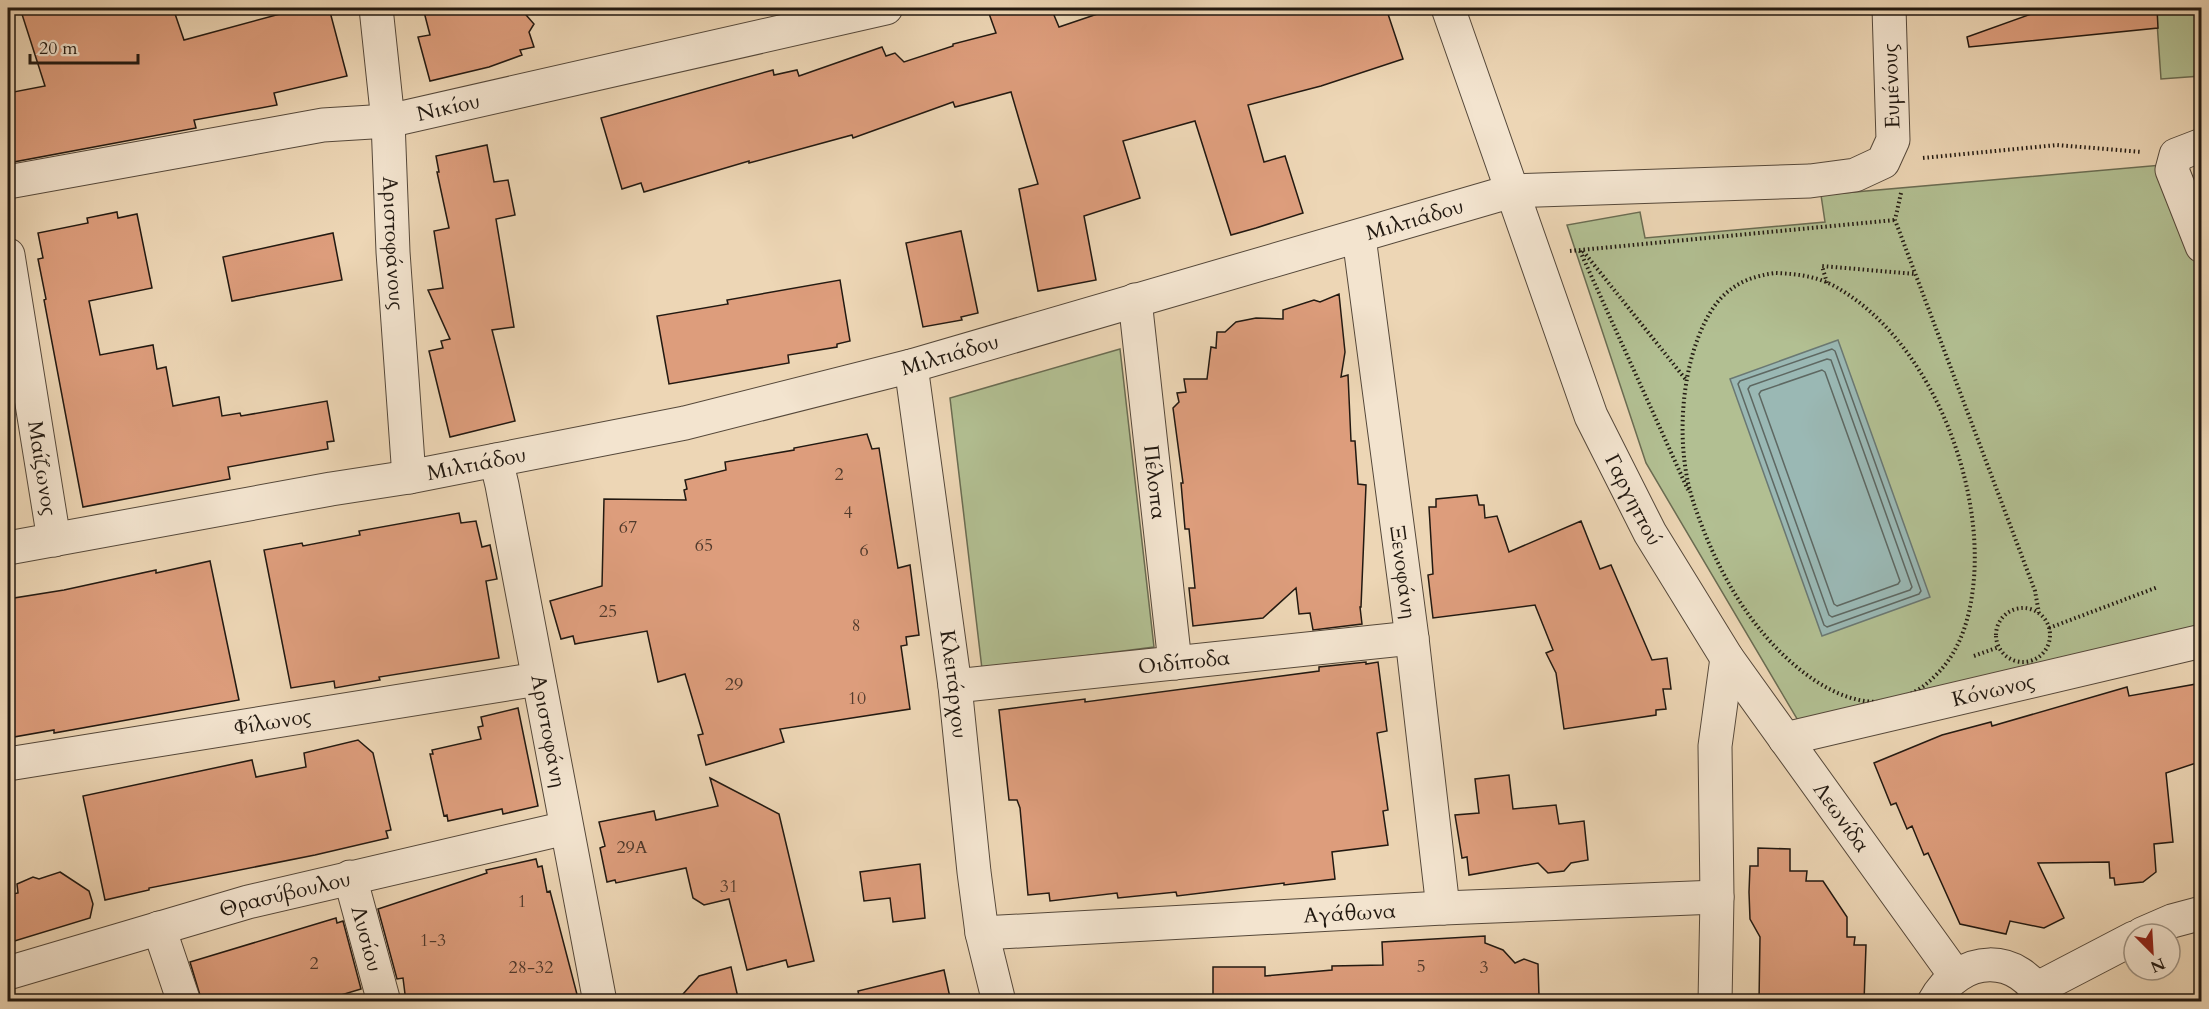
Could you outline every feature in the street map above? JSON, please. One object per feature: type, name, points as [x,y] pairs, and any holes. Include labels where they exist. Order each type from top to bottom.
[{"type":"street","name":"Αριστοφάνους","points":[[376,8],[388,121],[393,252],[409,477]]},
{"type":"street","name":"Νικίου","points":[[8,182],[323,125],[388,121],[886,8]]},
{"type":"street","name":"Γαργηττού","points":[[1448,8],[1591,416],[1650,533],[1727,658]]},
{"type":"street","name":"Ευμένους","points":[[1883,162],[1893,140],[1889,8]]},
{"type":"street","points":[[2189,150],[2172,170],[2202,246]]},
{"type":"street","name":"Μιλτιάδου","points":[[8,548],[409,477],[685,423],[911,366],[1512,191],[1810,181],[1855,175],[1883,162]]},
{"type":"street","name":"Ξενοφάνη","points":[[1359,237],[1412,638],[1443,908]]},
{"type":"street","name":"Μαίζωνος","points":[[8,255],[54,540]]},
{"type":"street","name":"Πέλοπα","points":[[1135,300],[1175,663]]},
{"type":"street","name":"Κλειτάρχου","points":[[911,366],[955,686],[982,933],[999,1002]]},
{"type":"street","name":"Αριστοφάνη","points":[[496,460],[600,1002]]},
{"type":"street","name":"Οιδίποδα","points":[[955,686],[1412,638]]},
{"type":"street","name":"Κόνωνος","points":[[1785,739],[2202,641]]},
{"type":"street","points":[[1715,1002],[1717,897],[1715,746],[1727,658]]},
{"type":"street","name":"Λεωνίδα","points":[[1727,658],[1956,975]]},
{"type":"street","name":"Φίλωνος","points":[[8,764],[538,680]]},
{"type":"street","name":"Θρασύβουλου","points":[[8,973],[248,902],[566,828]]},
{"type":"street","name":"Λυσίου","points":[[350,877],[384,1002]]},
{"type":"street","name":"Αγάθωνα","points":[[982,933],[1443,908],[1717,897]]},
{"type":"street","points":[[2170,922],[2202,913]]},
{"type":"street","points":[[159,928],[184,1002]]},
{"type":"street","points":[[1934,1002],[1941,988],[1956,975],[1972,967],[1990,964],[2008,967],[2025,976],[2041,995],[2122,945]]},
{"type":"path","points":[[1883,162],[2057,145],[2189,150]]},
{"type":"path","points":[[1920,166],[1926,158]]},
{"type":"path","points":[[1901,192],[1895,220],[2036,591],[2039,613]]},
{"type":"path","points":[[1534,255],[1895,220]]},
{"type":"path","points":[[1581,250],[1687,381]]},
{"type":"path","points":[[1581,250],[1710,543],[1736,593],[1758,627],[1791,662],[1822,686],[1844,696],[1866,702],[1906,698],[1924,687],[1943,669],[1957,649],[1966,625],[1975,569],[1973,516],[1963,469],[1940,410],[1909,356],[1881,323],[1860,303],[1827,283],[1803,275],[1776,273],[1755,276],[1735,286],[1717,300],[1705,321],[1689,362],[1684,411],[1685,464],[1692,499]]},
{"type":"path","points":[[1827,283],[1822,266],[1915,274]]},
{"type":"path","points":[[2049,628],[2158,587]]},
{"type":"path","points":[[2028,608],[2039,613],[2049,628],[2048,646],[2041,655],[2031,661],[2018,662],[2007,657],[1999,647],[1996,637],[1998,625],[2005,615],[2016,609],[2028,608]]},
{"type":"path","points":[[1969,657],[1999,647]]},
{"type":"path","points":[[1948,660],[1959,661]]},
{"type":"green space","points":[[2156,8],[2201,8],[2201,76],[2161,79]]},
{"type":"green space","points":[[2162,165],[2201,269],[2201,632],[1803,729],[1646,463],[1567,225],[1640,212],[1645,238],[1825,222],[1821,195]]},
{"type":"green space","points":[[1120,349],[1154,647],[982,669],[950,398]]},
{"type":"water","points":[[1838,340],[1930,597],[1822,636],[1730,379]]},
{"type":"building","points":[[20,8],[173,8],[184,40],[280,14],[278,8],[329,8],[347,76],[274,93],[277,105],[194,120],[196,128],[8,163],[8,93],[45,86]]},
{"type":"building","points":[[423,8],[520,8],[534,24],[529,32],[534,47],[520,50],[522,55],[489,67],[430,81],[418,37],[430,35]]},
{"type":"building","points":[[987,8],[1051,8],[1059,27],[1115,8],[1386,8],[1403,59],[1321,86],[1248,105],[1264,162],[1285,156],[1303,213],[1256,228],[1231,235],[1195,121],[1123,141],[1140,198],[1084,216],[1096,280],[1038,291],[1019,189],[1038,184],[1011,92],[955,107],[953,102],[853,138],[852,135],[749,163],[749,161],[644,192],[641,183],[622,189],[601,118],[773,70],[774,75],[797,70],[799,76],[882,47],[886,56],[895,53],[904,62],[953,46],[953,44],[996,33]]},
{"type":"building","points":[[2048,8],[2157,8],[2158,28],[1969,47],[1967,37]]},
{"type":"building","points":[[487,145],[494,182],[508,180],[515,215],[496,219],[514,327],[492,330],[515,421],[450,437],[429,351],[443,348],[441,341],[450,339],[428,290],[443,288],[434,231],[449,228],[437,172],[439,172],[436,156]]},
{"type":"building","points":[[117,212],[118,218],[137,214],[152,288],[89,301],[100,355],[153,345],[157,369],[166,367],[173,406],[219,397],[222,416],[240,413],[241,416],[327,401],[334,441],[327,442],[328,449],[228,467],[230,479],[83,507],[44,300],[46,299],[38,259],[43,258],[38,233],[88,223],[87,218]]},
{"type":"building","points":[[961,231],[978,313],[961,317],[962,320],[923,327],[906,243]]},
{"type":"building","points":[[333,233],[342,280],[232,301],[223,257]]},
{"type":"building","points":[[840,280],[850,341],[837,344],[837,347],[788,355],[789,363],[669,384],[657,316],[728,304],[727,300]]},
{"type":"building","points":[[1339,294],[1345,352],[1341,377],[1348,375],[1351,441],[1355,441],[1358,484],[1366,485],[1360,607],[1362,624],[1313,630],[1310,613],[1299,614],[1296,588],[1263,618],[1193,626],[1189,588],[1195,588],[1189,529],[1185,529],[1181,483],[1183,483],[1173,408],[1179,402],[1177,393],[1186,392],[1184,379],[1207,379],[1211,347],[1216,348],[1217,332],[1225,332],[1236,322],[1256,318],[1283,319],[1283,310],[1314,300],[1320,302]]},
{"type":"building","points":[[867,434],[872,449],[879,448],[898,568],[910,565],[919,635],[906,637],[907,645],[901,646],[910,709],[780,729],[784,742],[706,765],[698,735],[703,734],[685,674],[658,682],[647,631],[575,644],[573,636],[561,639],[550,601],[602,586],[604,499],[686,500],[685,480],[726,470],[725,462]]},
{"type":"building","points":[[1477,495],[1479,505],[1484,505],[1485,518],[1497,516],[1509,552],[1581,521],[1600,569],[1611,565],[1652,660],[1667,658],[1671,689],[1663,689],[1666,709],[1656,710],[1656,715],[1564,729],[1556,673],[1546,653],[1553,650],[1535,605],[1433,618],[1428,575],[1433,574],[1429,507],[1436,507],[1436,499]]},
{"type":"building","points":[[459,513],[461,523],[476,521],[482,547],[490,545],[497,579],[486,581],[499,658],[379,677],[380,680],[335,688],[334,681],[291,688],[264,550],[302,543],[303,546],[360,535],[359,531]]},
{"type":"building","points":[[210,561],[239,700],[54,733],[54,730],[8,738],[8,599],[64,590],[156,570],[156,573]]},
{"type":"building","points":[[1366,662],[1366,664],[1378,662],[1387,731],[1377,733],[1388,810],[1383,811],[1388,845],[1332,852],[1335,879],[1177,896],[1176,892],[1118,898],[1117,893],[1050,901],[1049,893],[1028,895],[1020,808],[1017,800],[1009,800],[999,710],[1085,699],[1085,702],[1319,671],[1319,667]]},
{"type":"building","points":[[2202,683],[2202,761],[2166,773],[2173,842],[2154,844],[2156,872],[2143,882],[2115,885],[2114,878],[2110,878],[2109,862],[2038,863],[2064,918],[2044,928],[2010,921],[2006,934],[1960,924],[1928,853],[1924,855],[1912,826],[1907,829],[1896,803],[1891,805],[1874,763],[1942,735],[1991,722],[1992,726],[2127,687],[2129,696]]},
{"type":"building","points":[[518,708],[538,806],[503,814],[502,809],[448,821],[447,815],[444,816],[430,754],[433,754],[432,750],[481,739],[478,727],[483,726],[481,717]]},
{"type":"building","points":[[358,740],[373,753],[391,830],[386,831],[388,838],[149,888],[149,890],[105,900],[83,796],[252,760],[256,777],[306,767],[304,753]]},
{"type":"building","points":[[1509,775],[1513,809],[1556,805],[1559,824],[1584,821],[1588,860],[1571,863],[1564,871],[1548,873],[1538,863],[1469,875],[1467,857],[1462,858],[1455,815],[1479,813],[1475,779]]},
{"type":"building","points":[[710,778],[779,814],[814,961],[788,967],[786,960],[747,970],[729,899],[704,905],[693,898],[686,868],[616,883],[615,880],[607,882],[600,848],[605,846],[599,822],[654,811],[656,820],[718,806]]},
{"type":"building","points":[[1758,848],[1790,849],[1790,871],[1807,871],[1806,881],[1823,881],[1847,917],[1847,937],[1855,937],[1854,945],[1866,945],[1864,1002],[1759,1002],[1760,937],[1750,919],[1749,892],[1750,866],[1758,866]]},
{"type":"building","points":[[536,859],[538,867],[542,866],[547,892],[550,891],[579,1002],[406,1002],[403,978],[397,979],[378,909],[487,873],[486,870]]},
{"type":"building","points":[[920,864],[925,918],[893,922],[890,898],[864,901],[860,872]]},
{"type":"building","points":[[60,872],[89,891],[93,904],[90,918],[8,943],[8,895],[18,893],[17,884],[33,877],[39,879]]},
{"type":"building","points":[[336,918],[337,923],[343,921],[361,989],[318,1002],[202,1002],[190,962]]},
{"type":"building","points":[[1485,936],[1485,943],[1503,950],[1515,963],[1524,959],[1538,964],[1539,996],[1535,996],[1536,1002],[1213,1002],[1213,967],[1265,967],[1265,976],[1332,970],[1332,966],[1383,965],[1382,942]]},
{"type":"building","points":[[731,967],[739,1002],[676,1002],[699,976]]},
{"type":"building","points":[[944,970],[951,1002],[860,1002],[858,991]]}]
